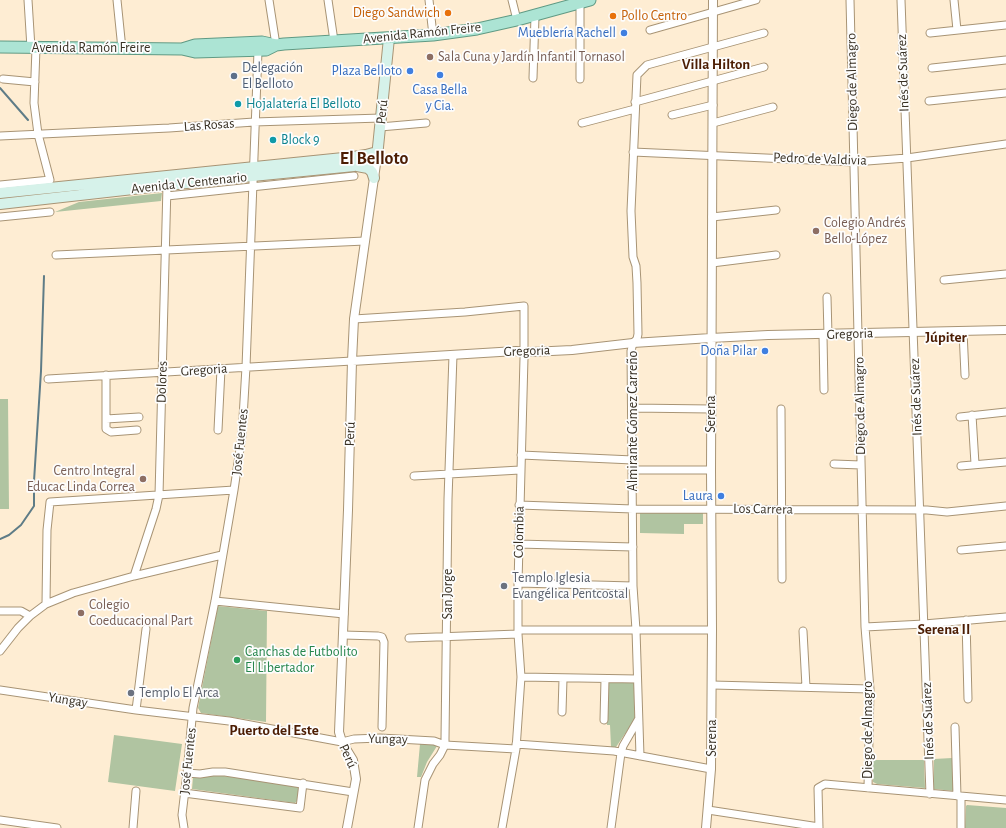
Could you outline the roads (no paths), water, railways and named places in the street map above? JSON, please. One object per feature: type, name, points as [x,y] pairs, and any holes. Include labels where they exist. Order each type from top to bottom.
[{"type":"main road","name":"Avenida Ramón Freire","points":[[0,47],[122,49],[182,48],[195,45],[262,42],[272,44],[433,35],[476,29],[535,16],[585,1]]},
{"type":"main road","name":"Perú","points":[[377,155],[389,38]]},
{"type":"main road","name":"Avenida Ramón Freire","points":[[182,48],[195,52],[258,51],[266,50],[272,44]]},
{"type":"main road","name":"Avenida V Centenario","points":[[0,204],[167,185],[366,155],[377,155]]},
{"type":"main road","name":"Avenida V Centenario","points":[[0,193],[254,171],[357,166],[367,163],[377,155]]},
{"type":"main road","points":[[357,166],[368,168],[372,172],[374,178]]},
{"type":"street","points":[[0,186],[50,180],[38,134],[34,103],[33,48],[28,0]]},
{"type":"street","points":[[117,0],[122,49]]},
{"type":"street","points":[[269,0],[272,44]]},
{"type":"street","points":[[328,0],[334,41]]},
{"type":"street","points":[[428,0],[433,35]]},
{"type":"street","points":[[512,0],[517,20]]},
{"type":"street","name":"Serena","points":[[706,828],[712,769],[710,470],[714,0]]},
{"type":"street","points":[[650,30],[756,0]]},
{"type":"street","name":"Diego de Almagro","points":[[850,0],[865,627],[870,689],[868,788]]},
{"type":"street","name":"Inés de Suárez","points":[[901,0],[930,794]]},
{"type":"street","points":[[954,0],[957,30]]},
{"type":"street","points":[[580,79],[585,1]]},
{"type":"street","points":[[533,78],[535,16]]},
{"type":"street","points":[[930,33],[1006,25]]},
{"type":"street","points":[[713,46],[764,33]]},
{"type":"street","name":"Almirante Gómez Carreño","points":[[640,756],[633,586],[631,351],[638,334],[637,283],[636,266],[633,257],[631,211],[637,75],[647,65],[713,46]]},
{"type":"street","name":"José Fuentes","points":[[184,828],[182,815],[193,708],[215,601],[242,435],[258,51]]},
{"type":"street","points":[[932,68],[1006,60]]},
{"type":"street","points":[[582,123],[764,67]]},
{"type":"street","points":[[3,79],[34,82]]},
{"type":"street","points":[[930,101],[1006,93]]},
{"type":"street","points":[[672,115],[713,105]]},
{"type":"street","points":[[713,123],[773,107]]},
{"type":"street","name":"Las Rosas","points":[[0,136],[254,122],[426,123]]},
{"type":"street","name":"Pedro de Valdivia","points":[[633,152],[854,162],[907,158],[1006,144]]},
{"type":"street","name":"Perú","points":[[346,828],[356,779],[355,766],[342,742],[339,732],[352,361],[354,319],[377,155]]},
{"type":"street","points":[[167,196],[354,176]]},
{"type":"street","name":"Dolores","points":[[134,576],[156,509],[159,495],[167,185]]},
{"type":"street","points":[[712,217],[776,210]]},
{"type":"street","points":[[0,217],[50,212]]},
{"type":"street","points":[[56,255],[365,241]]},
{"type":"street","points":[[712,263],[776,256]]},
{"type":"street","points":[[944,280],[1006,274]]},
{"type":"street","points":[[824,390],[827,296]]},
{"type":"street","name":"Colombia","points":[[354,319],[465,312],[524,306],[518,544],[518,632],[521,677],[516,747],[502,828]]},
{"type":"street","name":"Gregoria","points":[[48,379],[453,355],[572,350],[633,343],[768,335],[1006,330]]},
{"type":"street","points":[[963,331],[965,375]]},
{"type":"street","name":"San Jorge","points":[[418,828],[426,780],[433,764],[445,745],[448,636],[449,474],[453,355]]},
{"type":"street","points":[[218,430],[221,369]]},
{"type":"street","points":[[106,375],[106,429],[111,432],[137,430]]},
{"type":"street","points":[[632,408],[711,409]]},
{"type":"street","points":[[781,409],[782,579]]},
{"type":"street","points":[[960,417],[1006,412]]},
{"type":"street","points":[[972,415],[975,464]]},
{"type":"street","points":[[106,419],[139,417]]},
{"type":"street","points":[[521,455],[632,460]]},
{"type":"street","points":[[961,466],[1006,462]]},
{"type":"street","points":[[834,464],[861,465]]},
{"type":"street","points":[[414,476],[520,470]]},
{"type":"street","points":[[632,470],[710,470]]},
{"type":"street","points":[[46,604],[47,530],[50,502],[234,490]]},
{"type":"street","name":"Los Carrera","points":[[519,505],[633,509],[920,510],[947,512],[1006,506]]},
{"type":"street","points":[[518,544],[633,547]]},
{"type":"street","points":[[961,550],[1006,546]]},
{"type":"street","points":[[0,651],[18,628],[30,616],[46,604],[73,593],[134,576],[222,555]]},
{"type":"street","points":[[518,582],[633,586]]},
{"type":"street","points":[[215,601],[344,614]]},
{"type":"street","points":[[0,611],[21,611],[30,616]]},
{"type":"street","points":[[865,627],[1006,617]]},
{"type":"street","points":[[966,620],[968,699]]},
{"type":"street","points":[[136,710],[146,630]]},
{"type":"street","points":[[409,638],[518,632],[712,630]]},
{"type":"street","points":[[802,631],[806,686]]},
{"type":"street","points":[[343,635],[382,637],[384,642],[382,727]]},
{"type":"street","points":[[521,677],[563,679],[637,679]]},
{"type":"street","points":[[562,712],[563,679]]},
{"type":"street","points":[[604,720],[605,679]]},
{"type":"street","points":[[712,686],[806,686],[870,689]]},
{"type":"street","name":"Yungay","points":[[0,690],[136,710],[229,721],[342,742],[354,739],[380,738],[434,741],[445,745],[621,752],[712,769]]},
{"type":"street","points":[[612,828],[621,752],[638,720]]},
{"type":"street","points":[[955,727],[961,828]]},
{"type":"street","points":[[187,773],[200,774],[225,772],[353,792]]},
{"type":"street","points":[[184,793],[299,811],[302,783]]},
{"type":"street","points":[[708,810],[819,827],[818,788],[827,784],[1006,800]]},
{"type":"street","points":[[133,828],[136,791]]},
{"type":"street","points":[[1,821],[30,826],[57,828]]},
{"type":"waterway","points":[[0,88],[28,120]]},
{"type":"waterway","points":[[0,539],[9,535],[21,525],[34,506],[44,276]]},
{"type":"place","name":"Diego Sandwich","points":[[448,13]]},
{"type":"place","name":"Pollo Centro","points":[[613,16]]},
{"type":"place","name":"Mueblería Rachell","points":[[624,33]]},
{"type":"place","name":"Sala Cuna y Jardín Infantil Tornasol","points":[[430,57]]},
{"type":"place","name":"Plaza Belloto","points":[[410,71]]},
{"type":"place","name":"Casa Bella y Cia.","points":[[440,75]]},
{"type":"place","name":"Delegación El Belloto","points":[[234,76]]},
{"type":"place","name":"Hojalatería El Belloto","points":[[238,104]]},
{"type":"place","name":"Block 9","points":[[273,140]]},
{"type":"place","name":"Colegio Andrés Bello-López","points":[[816,231]]},
{"type":"place","name":"Doña Pilar","points":[[765,351]]},
{"type":"place","name":"Centro Integral Educac Linda Correa","points":[[143,479]]},
{"type":"place","name":"Laura","points":[[721,496]]},
{"type":"place","name":"Templo Iglesia Evangélica Pentcostal","points":[[504,586]]},
{"type":"place","name":"Colegio Coeducacional Part","points":[[81,613]]},
{"type":"place","name":"Canchas de Futbolito El Libertador","points":[[237,660]]},
{"type":"place","name":"Templo El Arca","points":[[131,693]]},
{"type":"district","name":"Villa Hilton","points":[[716,64]]},
{"type":"district","name":"El Belloto","points":[[374,159]]},
{"type":"district","name":"Júpiter","points":[[946,337]]},
{"type":"district","name":"Serena II","points":[[944,629]]},
{"type":"district","name":"Puerto del Este","points":[[274,730]]}]
